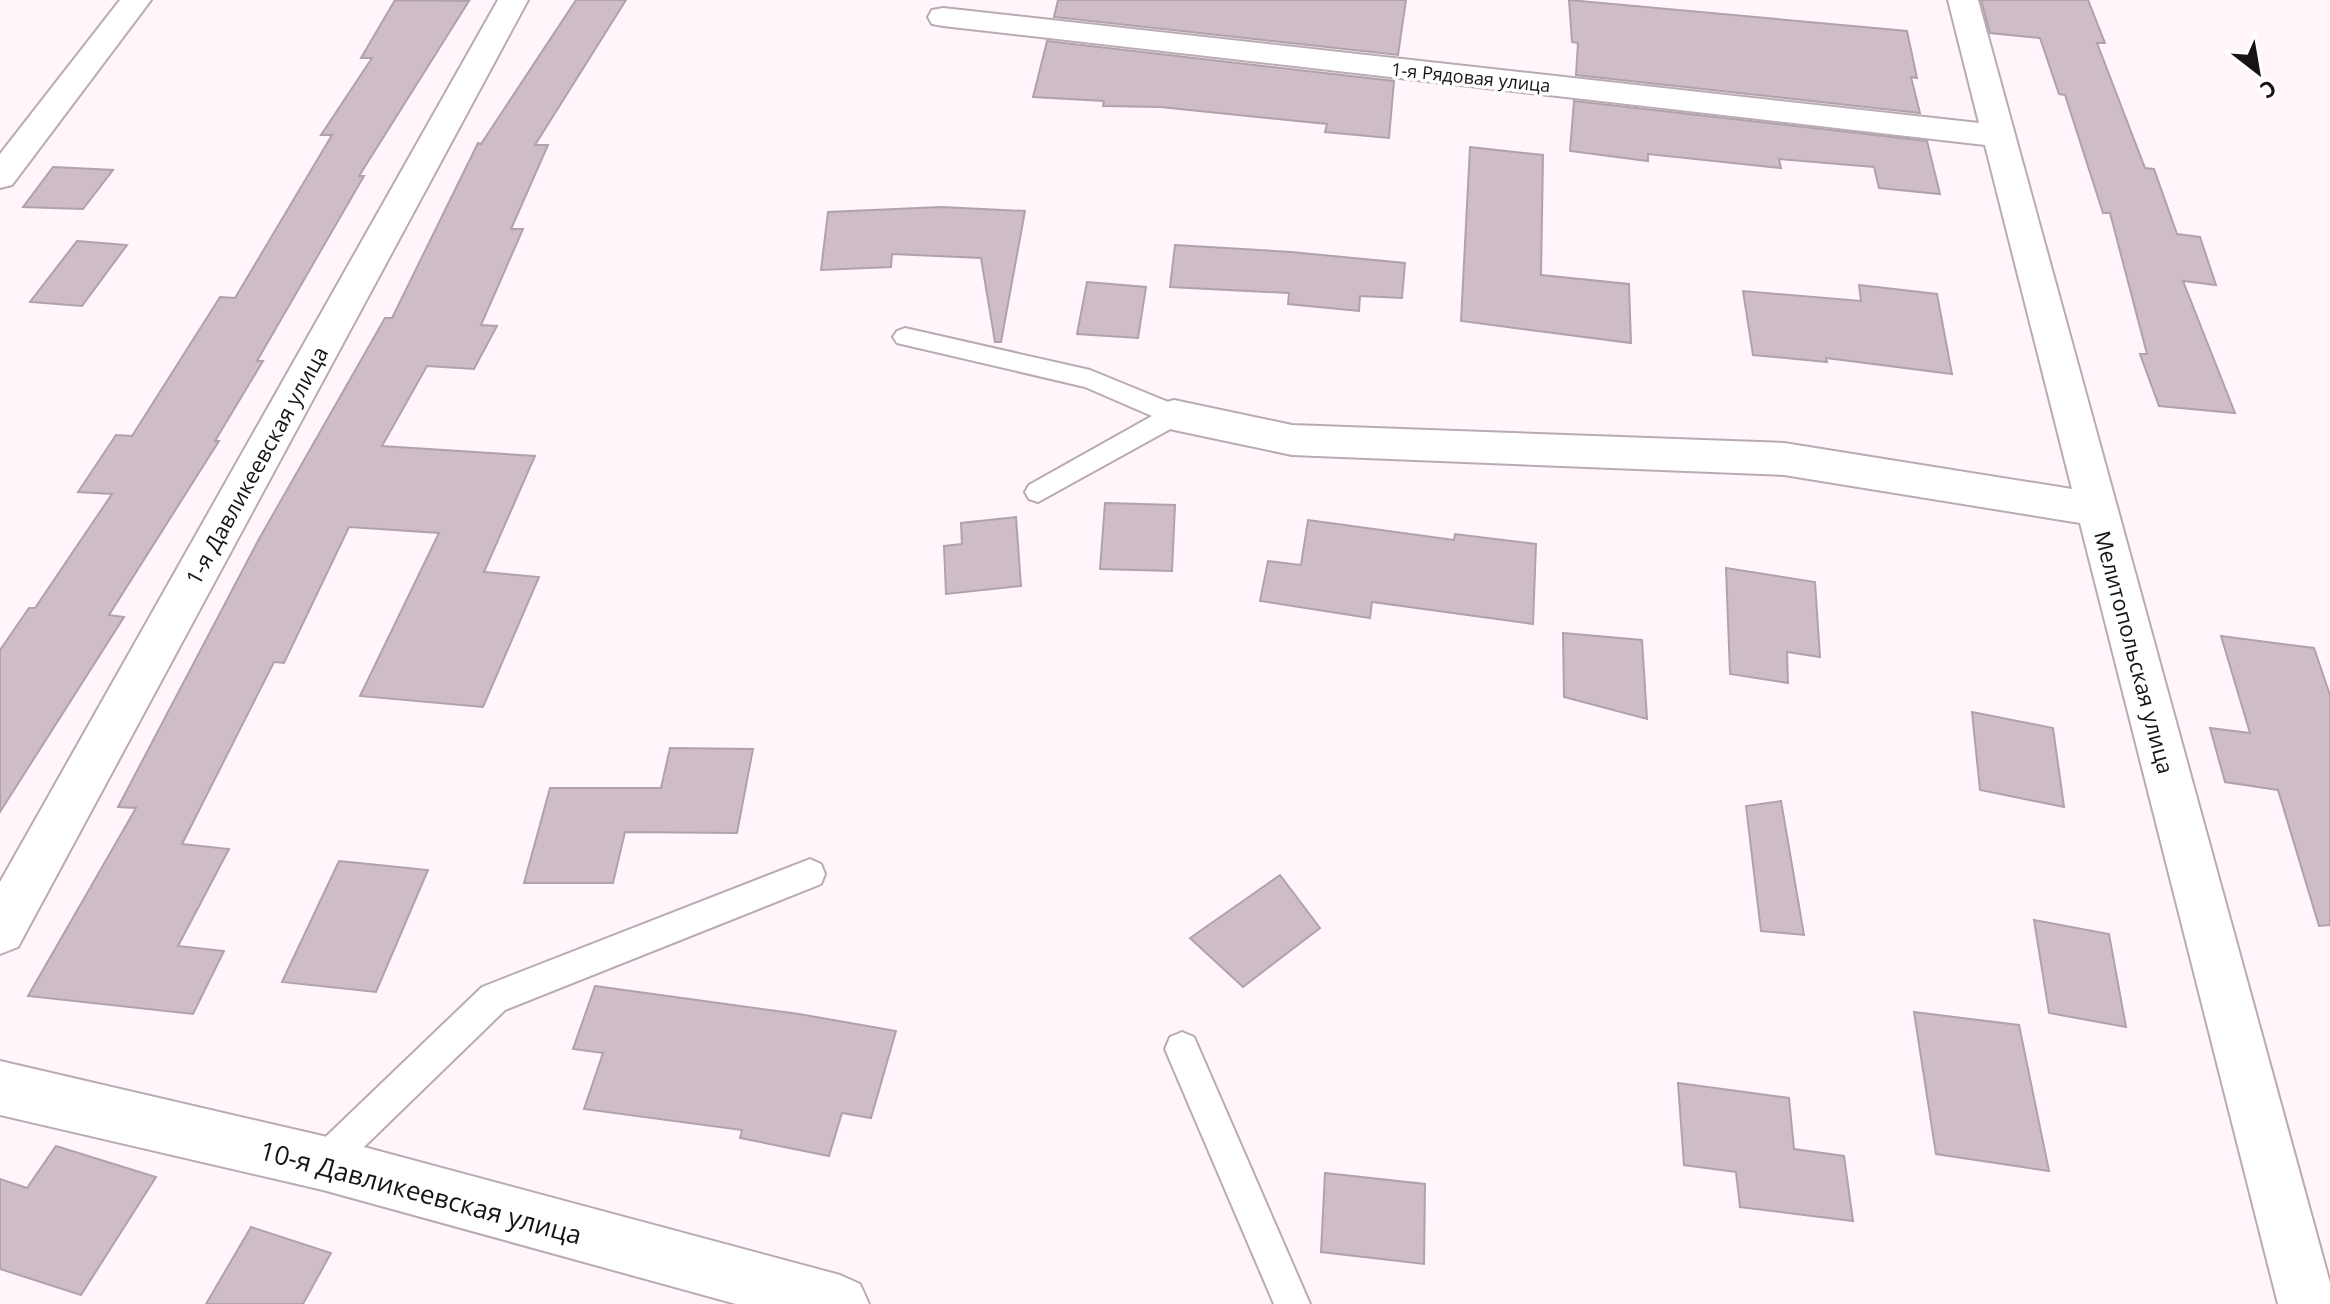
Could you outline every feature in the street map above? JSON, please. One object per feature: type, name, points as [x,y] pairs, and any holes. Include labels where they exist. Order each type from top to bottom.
[{"type":"street","points":[[4,165],[136,0]]},
{"type":"street","name":"1-я Давликеевская улица","points":[[0,930],[513,0]]},
{"type":"street","name":"Мелитопольская улица","points":[[1963,0],[2307,1304]]},
{"type":"street","name":"1-я Рядовая улица","points":[[943,17],[1999,136]]},
{"type":"street","points":[[1174,415],[1292,440],[1784,459],[2097,509]]},
{"type":"street","name":"10-я Давликеевская улица","points":[[0,1088],[323,1163],[840,1304]]},
{"type":"lane","points":[[905,337],[1090,379],[1174,415]]},
{"type":"lane","points":[[1038,492],[1174,415]]},
{"type":"lane","points":[[323,1163],[494,998],[810,874]]},
{"type":"lane","points":[[1182,1049],[1292,1304]]},
{"type":"building","points":[[395,0],[469,1],[359,176],[364,176],[257,361],[263,361],[215,441],[219,441],[109,615],[124,617],[0,812],[0,650],[29,608],[35,608],[112,494],[78,492],[116,435],[132,436],[220,297],[235,298],[332,135],[321,135],[372,58],[361,58]]},
{"type":"building","points":[[576,0],[626,0],[535,145],[548,145],[511,229],[523,229],[481,325],[497,326],[474,369],[427,366],[382,446],[535,456],[484,572],[539,577],[483,707],[360,696],[439,533],[349,527],[284,663],[274,662],[182,844],[229,849],[178,946],[224,951],[193,1014],[28,996],[136,808],[118,807],[259,539],[385,318],[392,318],[478,143],[481,144]]},
{"type":"building","points":[[1058,0],[1406,0],[1398,55],[1054,17]]},
{"type":"building","points":[[1569,0],[1907,31],[1917,78],[1911,77],[1920,113],[1576,75],[1578,43],[1572,42]]},
{"type":"building","points":[[1981,0],[2088,0],[2105,43],[2097,43],[2145,168],[2154,169],[2177,234],[2200,237],[2216,285],[2183,281],[2235,413],[2159,406],[2140,354],[2147,354],[2110,213],[2103,213],[2065,95],[2059,94],[2040,38],[1990,33]]},
{"type":"building","points":[[1047,41],[1394,81],[1389,138],[1325,132],[1327,124],[1160,107],[1103,106],[1104,101],[1033,97]]},
{"type":"building","points":[[1574,101],[1927,141],[1940,194],[1879,188],[1874,167],[1779,159],[1781,168],[1648,154],[1648,161],[1570,151]]},
{"type":"building","points":[[1470,147],[1543,155],[1541,275],[1629,284],[1631,343],[1461,321]]},
{"type":"building","points":[[53,167],[113,170],[83,209],[23,207]]},
{"type":"building","points":[[941,207],[1025,211],[1001,342],[995,342],[981,258],[892,254],[891,267],[821,270],[828,212]]},
{"type":"building","points":[[77,241],[127,245],[82,306],[30,302]]},
{"type":"building","points":[[1175,245],[1405,263],[1402,298],[1360,296],[1359,311],[1288,304],[1289,293],[1170,287]]},
{"type":"building","points":[[1087,282],[1146,287],[1138,338],[1077,334]]},
{"type":"building","points":[[1859,285],[1937,294],[1952,374],[1826,358],[1827,362],[1753,355],[1743,291],[1861,301]]},
{"type":"building","points":[[1105,503],[1175,505],[1172,571],[1100,569]]},
{"type":"building","points":[[1016,517],[1021,586],[946,594],[944,546],[962,544],[961,523]]},
{"type":"building","points":[[1308,520],[1454,540],[1455,534],[1536,544],[1533,624],[1372,602],[1370,618],[1260,601],[1268,561],[1301,565]]},
{"type":"building","points":[[1726,568],[1815,582],[1820,657],[1787,652],[1788,683],[1730,674]]},
{"type":"building","points":[[1563,633],[1642,640],[1647,719],[1564,697]]},
{"type":"building","points":[[2221,636],[2314,648],[2330,695],[2330,925],[2319,926],[2278,790],[2225,782],[2210,728],[2250,733]]},
{"type":"building","points":[[1972,712],[2053,728],[2064,807],[1980,790]]},
{"type":"building","points":[[670,748],[753,749],[737,833],[625,832],[613,883],[524,883],[550,788],[661,788]]},
{"type":"building","points":[[1781,801],[1804,935],[1761,931],[1746,806]]},
{"type":"building","points":[[339,861],[428,870],[376,992],[282,982]]},
{"type":"building","points":[[1280,875],[1320,928],[1243,987],[1190,938]]},
{"type":"building","points":[[2034,920],[2109,934],[2126,1027],[2049,1013]]},
{"type":"building","points":[[595,986],[799,1014],[896,1031],[871,1118],[842,1113],[829,1156],[740,1138],[742,1130],[584,1109],[603,1053],[573,1049]]},
{"type":"building","points":[[1914,1012],[2019,1025],[2049,1171],[1936,1154]]},
{"type":"building","points":[[1678,1083],[1789,1098],[1794,1149],[1844,1156],[1853,1221],[1740,1207],[1736,1172],[1684,1165]]},
{"type":"building","points":[[56,1146],[156,1177],[81,1295],[0,1269],[0,1179],[27,1188]]},
{"type":"building","points":[[1325,1173],[1425,1184],[1424,1264],[1321,1252]]},
{"type":"building","points":[[251,1227],[331,1253],[303,1304],[206,1304]]}]
